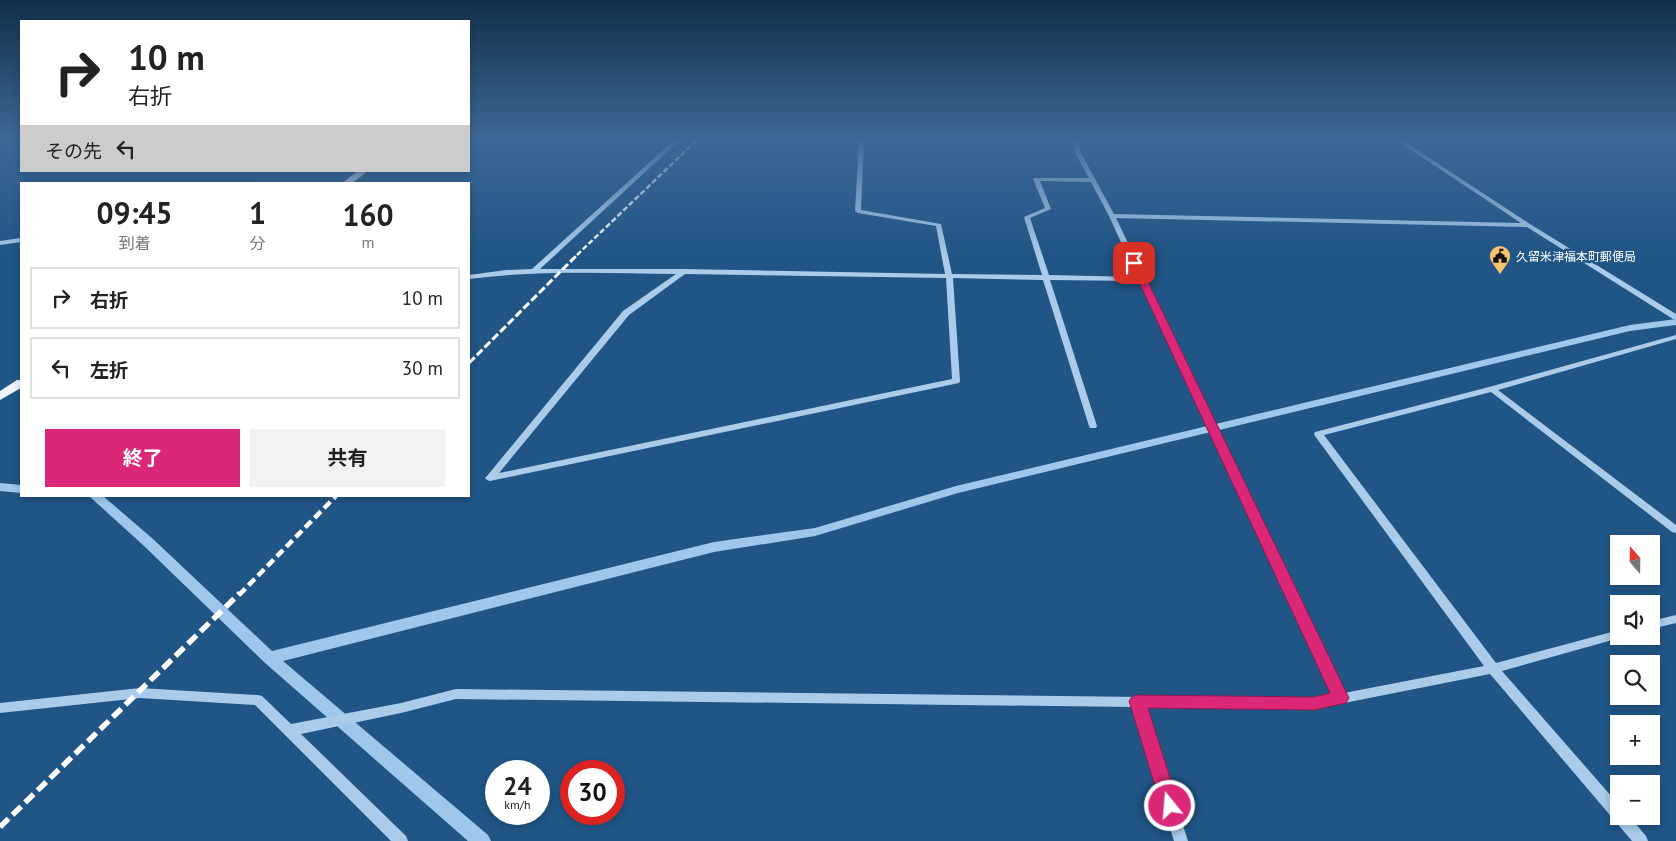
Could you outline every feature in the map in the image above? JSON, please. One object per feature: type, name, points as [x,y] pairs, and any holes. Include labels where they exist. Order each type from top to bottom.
[{"type":"main road","points":[[0,396],[20,384]]},
{"type":"street","points":[[534,271],[634,179]]},
{"type":"street","points":[[684,271],[626,313],[490,478],[956,381],[949,275],[939,225],[858,211],[859,179]]},
{"type":"street","points":[[1036,179],[1048,209],[1027,217],[1093,426]]},
{"type":"street","points":[[1050,179],[1092,180],[1112,216],[1340,698]]},
{"type":"street","points":[[1459,179],[1676,317]]},
{"type":"street","points":[[1112,216],[1528,225]]},
{"type":"street","points":[[0,243],[20,240]]},
{"type":"street","points":[[470,277],[534,271],[573,270],[1142,279]]},
{"type":"street","points":[[1610,806],[1493,669],[1318,434],[1492,389],[1676,337]]},
{"type":"street","points":[[1492,389],[1676,530]]},
{"type":"street","points":[[1660,622],[1676,618]]},
{"type":"street","points":[[291,730],[401,708],[456,694],[1314,704],[1493,669],[1610,636]]},
{"type":"street","points":[[0,708],[140,693],[258,700],[291,730],[401,841]]},
{"type":"street","points":[[1137,701],[1181,841]]},
{"type":"street","points":[[1627,825],[1641,841]]},
{"type":"waterway","points":[[269,658],[714,547],[815,532],[956,490],[1630,328],[1676,322]]},
{"type":"waterway","points":[[0,487],[20,489]]},
{"type":"waterway","points":[[96,497],[148,542],[269,658]]},
{"type":"waterway","points":[[269,658],[482,841]]},
{"type":"railway","points":[[577,255],[656,179]]},
{"type":"railway","points":[[470,362],[577,255]]},
{"type":"railway","points":[[239,595],[335,497]]},
{"type":"railway","points":[[0,827],[240,593]]},
{"type":"place","name":"久留米津福本町郵便局","points":[[1500,275]]},
{"type":"route","points":[[1134,263],[1340,698],[1314,704],[1137,701],[1170,806]]}]
